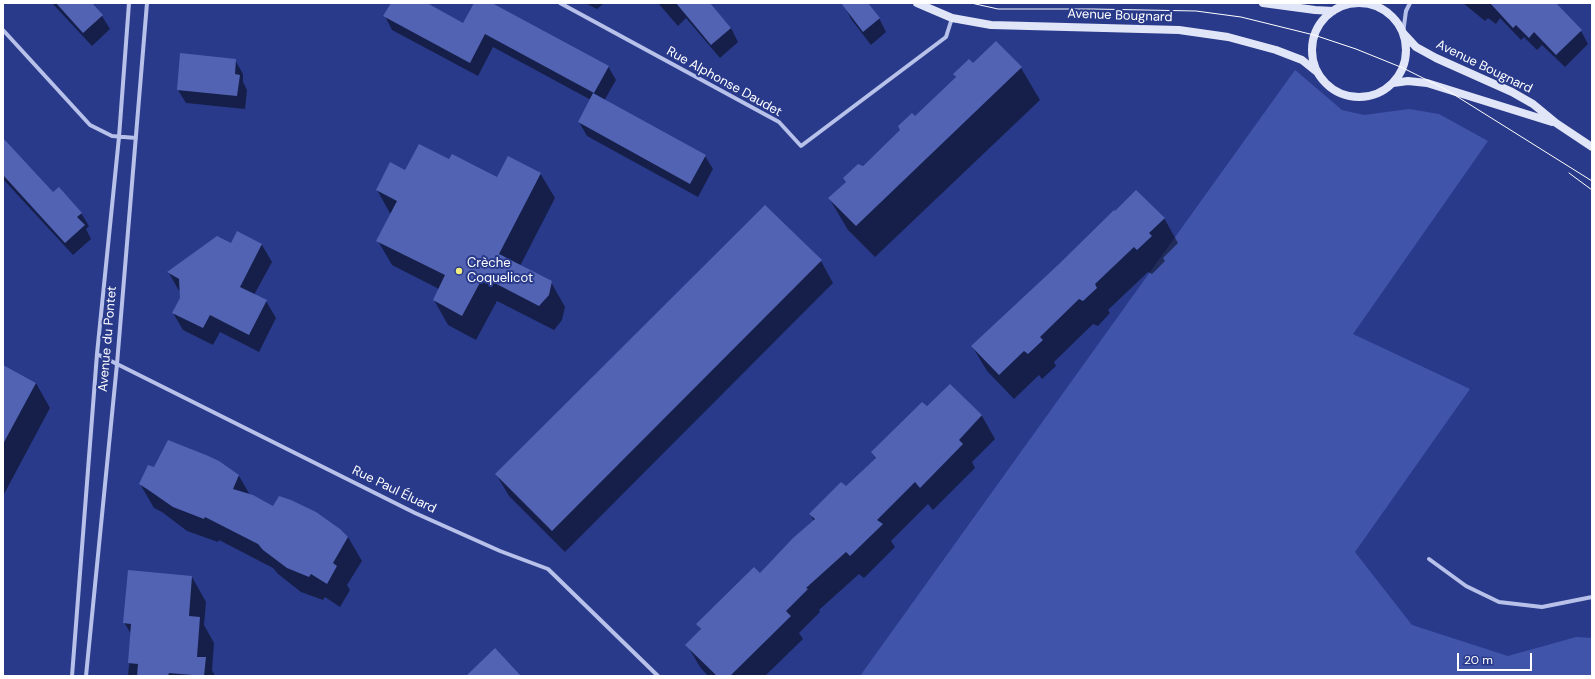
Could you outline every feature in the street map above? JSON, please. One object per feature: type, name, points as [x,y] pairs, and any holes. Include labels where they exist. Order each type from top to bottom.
[{"type":"main road","name":"Avenue Bougnard","points":[[917,3],[952,18],[991,25],[1186,31],[1228,37],[1276,50],[1302,60],[1318,72]]},
{"type":"main road","name":"Avenue Bougnard","points":[[1263,3],[1333,11]]},
{"type":"main road","name":"Avenue Bougnard","points":[[1403,33],[1406,44],[1406,56],[1403,68],[1393,83],[1380,92],[1364,97],[1350,96],[1337,91],[1325,83],[1313,60],[1312,48],[1314,35],[1322,22],[1333,11],[1343,6],[1354,3],[1369,4],[1383,10],[1394,20],[1403,33],[1416,47],[1533,104],[1556,123],[1592,147]]},
{"type":"main road","name":"Avenue Bougnard","points":[[1393,83],[1408,81],[1427,83],[1556,123]]},
{"type":"street","name":"Avenue du Pontet","points":[[72,676],[97,354],[119,136],[129,3]]},
{"type":"street","name":"Avenue du Pontet","points":[[86,676],[117,364],[147,3]]},
{"type":"street","name":"Rue Alphonse Daudet","points":[[560,3],[778,122],[801,146],[946,37],[952,18]]},
{"type":"street","points":[[1403,33],[1406,11],[1410,3]]},
{"type":"street","points":[[3,30],[90,125],[112,136],[136,138]]},
{"type":"street","name":"Rue Paul Éluard","points":[[97,354],[415,513],[500,551],[548,569],[658,676]]},
{"type":"street","points":[[1429,560],[1466,586],[1499,602],[1542,607],[1592,598]]},
{"type":"shaded area","points":[[1295,70],[1342,110],[1364,115],[1409,109],[1439,114],[1488,141],[1353,334],[1470,389],[1355,552],[1412,625],[1508,656],[1576,637],[1592,638],[1592,676],[860,676]]},
{"type":"building","points":[[56,3],[92,3],[103,15],[83,33]]},
{"type":"building","points":[[391,3],[427,3],[463,23],[474,3],[492,3],[609,66],[594,93],[485,34],[470,63],[383,16]]},
{"type":"building","points":[[676,3],[710,3],[731,28],[711,45]]},
{"type":"building","points":[[841,3],[868,3],[880,18],[863,32]]},
{"type":"building","points":[[1490,3],[1556,3],[1582,30],[1556,55],[1534,32],[1529,38],[1516,25],[1513,28]]},
{"type":"building","points":[[996,41],[1022,67],[856,226],[828,198],[846,182],[843,178],[858,164],[863,166],[900,130],[898,126],[912,113],[915,116],[956,77],[953,74],[969,59],[973,63]]},
{"type":"building","points":[[180,53],[236,59],[235,74],[240,75],[237,96],[177,90]]},
{"type":"building","points":[[593,93],[706,155],[690,184],[578,122]]},
{"type":"building","points":[[3,138],[53,192],[59,187],[82,213],[77,217],[85,225],[65,243],[3,175]]},
{"type":"building","points":[[419,144],[449,159],[452,154],[497,177],[508,156],[541,173],[499,254],[552,281],[549,295],[539,306],[483,277],[462,316],[433,300],[445,275],[376,241],[397,201],[376,190],[390,162],[405,170]]},
{"type":"building","points":[[1136,190],[1165,218],[1149,233],[1152,236],[1137,250],[1134,247],[1095,284],[1097,288],[1083,301],[1079,299],[1040,337],[1043,340],[1028,354],[1024,351],[999,375],[971,346]]},
{"type":"building","points":[[765,205],[822,260],[552,531],[495,474]]},
{"type":"building","points":[[237,231],[262,244],[240,287],[267,300],[249,335],[210,315],[203,328],[172,313],[180,298],[179,279],[167,272],[217,236],[231,243]]},
{"type":"building","points":[[3,365],[36,383],[3,444]]},
{"type":"building","points":[[950,384],[982,415],[959,440],[963,444],[920,488],[915,482],[877,520],[883,524],[850,556],[846,552],[806,588],[808,589],[786,611],[791,616],[730,676],[717,676],[685,645],[701,629],[696,624],[754,567],[760,573],[793,538],[815,519],[809,514],[841,482],[846,486],[876,458],[871,452],[922,402],[927,406]]},
{"type":"building","points":[[168,440],[219,461],[239,475],[233,489],[253,495],[273,506],[279,496],[291,500],[316,512],[340,529],[348,537],[333,563],[337,566],[327,584],[311,574],[309,577],[287,568],[263,550],[258,544],[205,517],[204,519],[173,507],[139,484],[148,465],[154,467]]},
{"type":"building","points":[[128,570],[192,576],[189,616],[200,617],[197,657],[206,657],[204,676],[169,673],[168,676],[137,676],[138,664],[128,663],[131,624],[123,623]]},
{"type":"building","points":[[495,648],[521,676],[466,676]]},
{"type":"tram line","points":[[971,3],[998,9],[1196,11],[1241,17],[1314,35],[1356,49],[1403,68],[1445,89],[1592,181]]},
{"type":"tram line","points":[[1569,173],[1592,190]]},
{"type":"place","name":"Crèche Coquelicot","points":[[459,271]]}]
